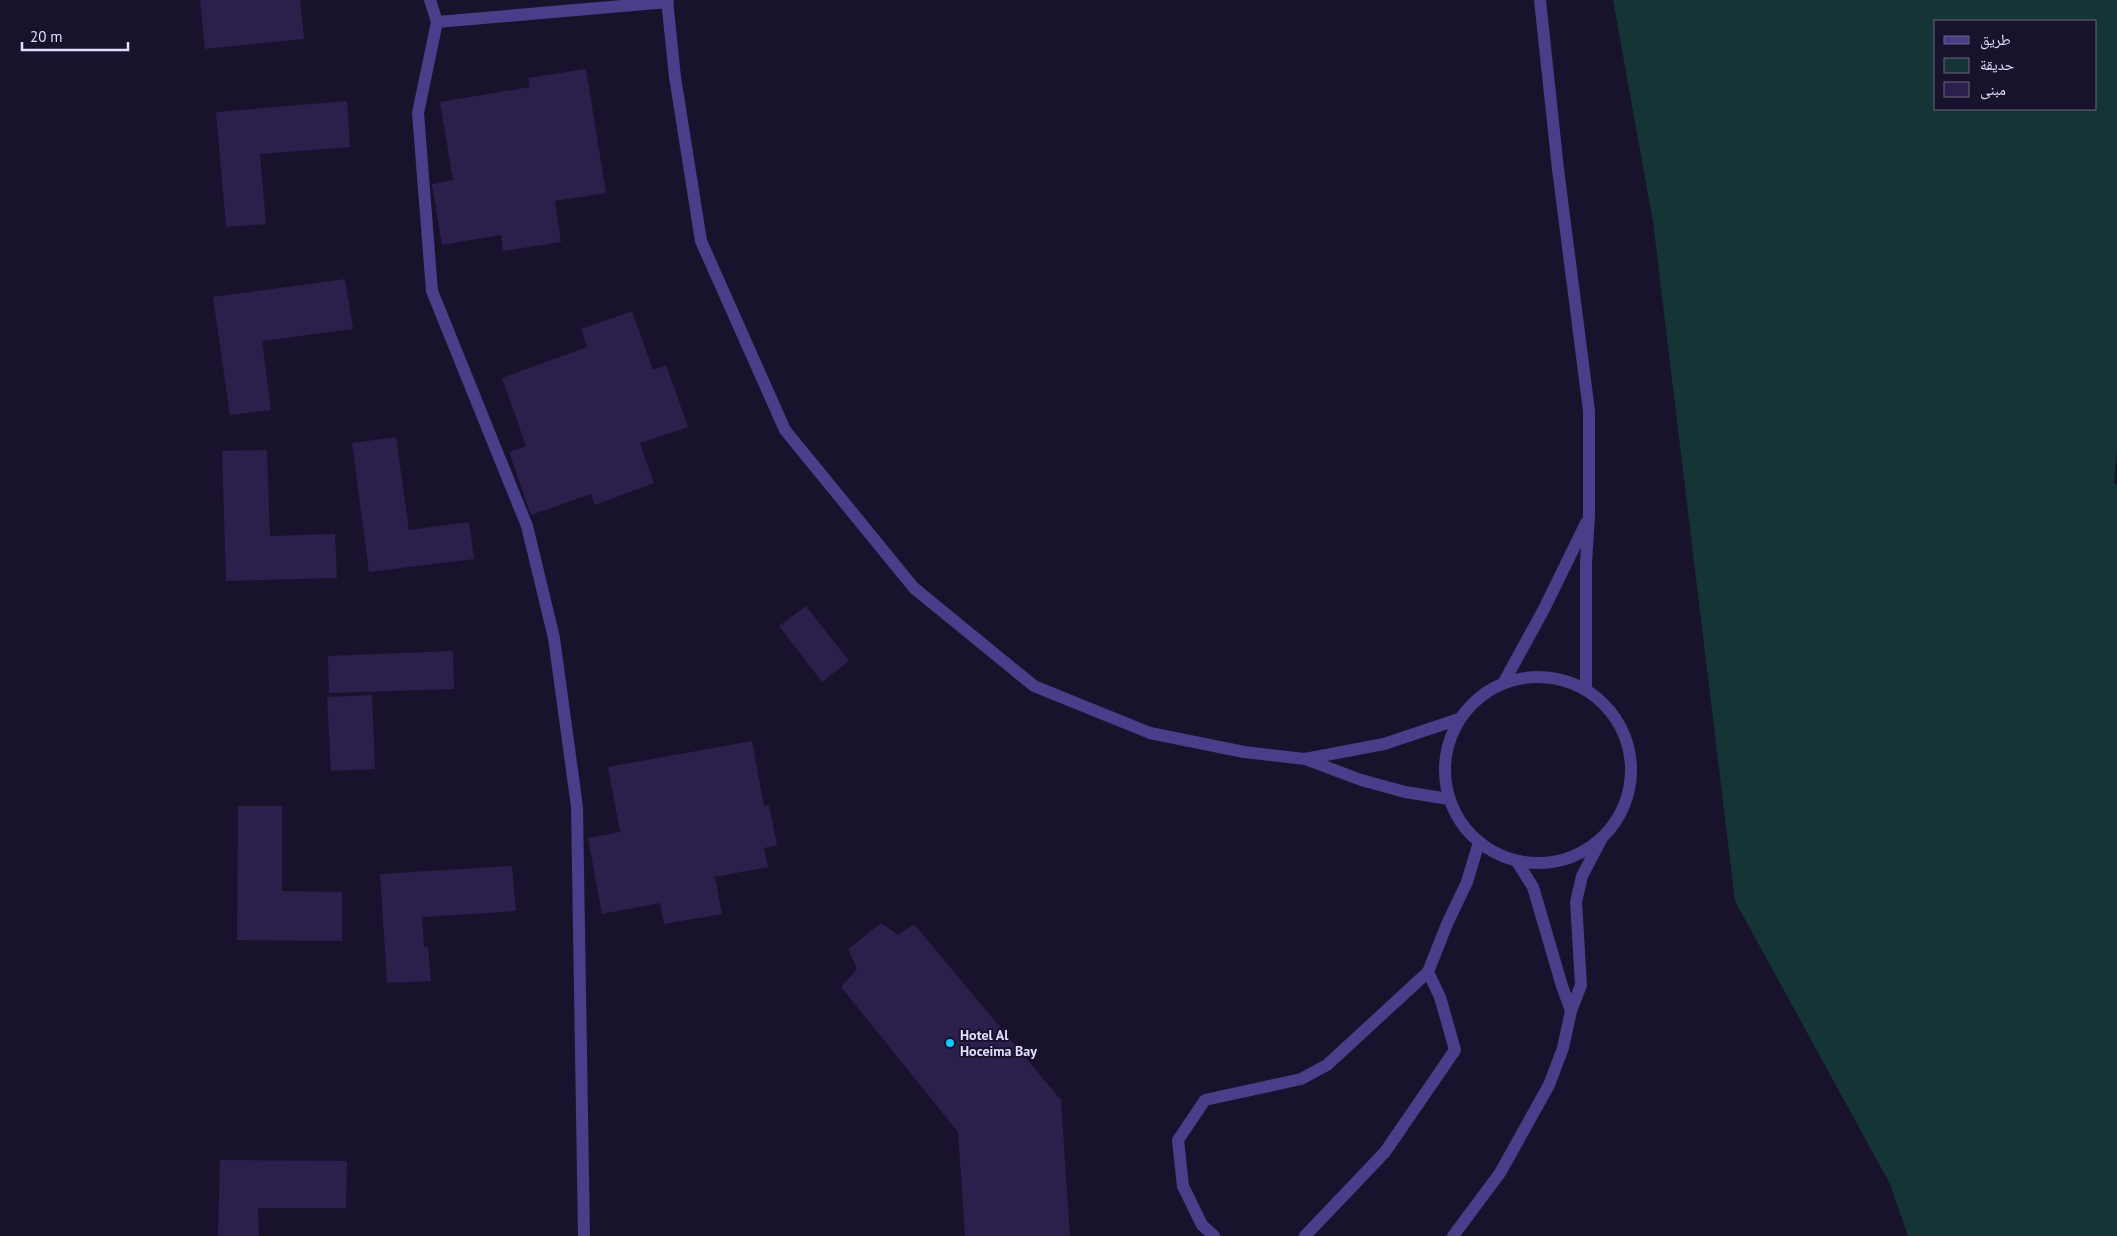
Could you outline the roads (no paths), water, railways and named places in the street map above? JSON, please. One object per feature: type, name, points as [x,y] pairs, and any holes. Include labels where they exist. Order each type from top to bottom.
[{"type":"street","points":[[430,0],[437,22],[418,113],[432,291],[527,526],[554,638],[577,807],[584,1236]]},
{"type":"street","points":[[1540,0],[1558,169],[1589,411],[1586,689]]},
{"type":"street","points":[[437,22],[668,1],[675,77],[701,241],[785,430],[914,588],[1034,686],[1150,733],[1244,752],[1305,760],[1361,780],[1405,792],[1449,799]]},
{"type":"street","points":[[1504,682],[1544,609],[1589,516]]},
{"type":"street","points":[[1453,1236],[1500,1173],[1549,1084],[1563,1048],[1571,1011],[1580,985],[1576,902],[1582,876],[1604,836],[1620,813],[1629,787],[1630,759],[1623,732],[1603,704],[1586,689],[1547,676],[1532,676],[1504,682],[1479,697],[1459,719],[1448,745],[1445,773],[1449,799],[1462,822],[1479,842],[1516,860],[1529,862],[1556,861],[1582,852],[1604,836]]},
{"type":"street","points":[[1305,760],[1384,744],[1459,719]]},
{"type":"street","points":[[1214,1236],[1202,1225],[1183,1186],[1178,1140],[1205,1100],[1301,1079],[1327,1065],[1428,972],[1446,924],[1467,882],[1479,842]]},
{"type":"street","points":[[1516,860],[1533,888],[1571,1011]]},
{"type":"street","points":[[1305,1236],[1384,1152],[1455,1050],[1440,997],[1428,972]]},
{"type":"place","name":"Hotel Al Hoceima Bay","points":[[950,1043]]}]
